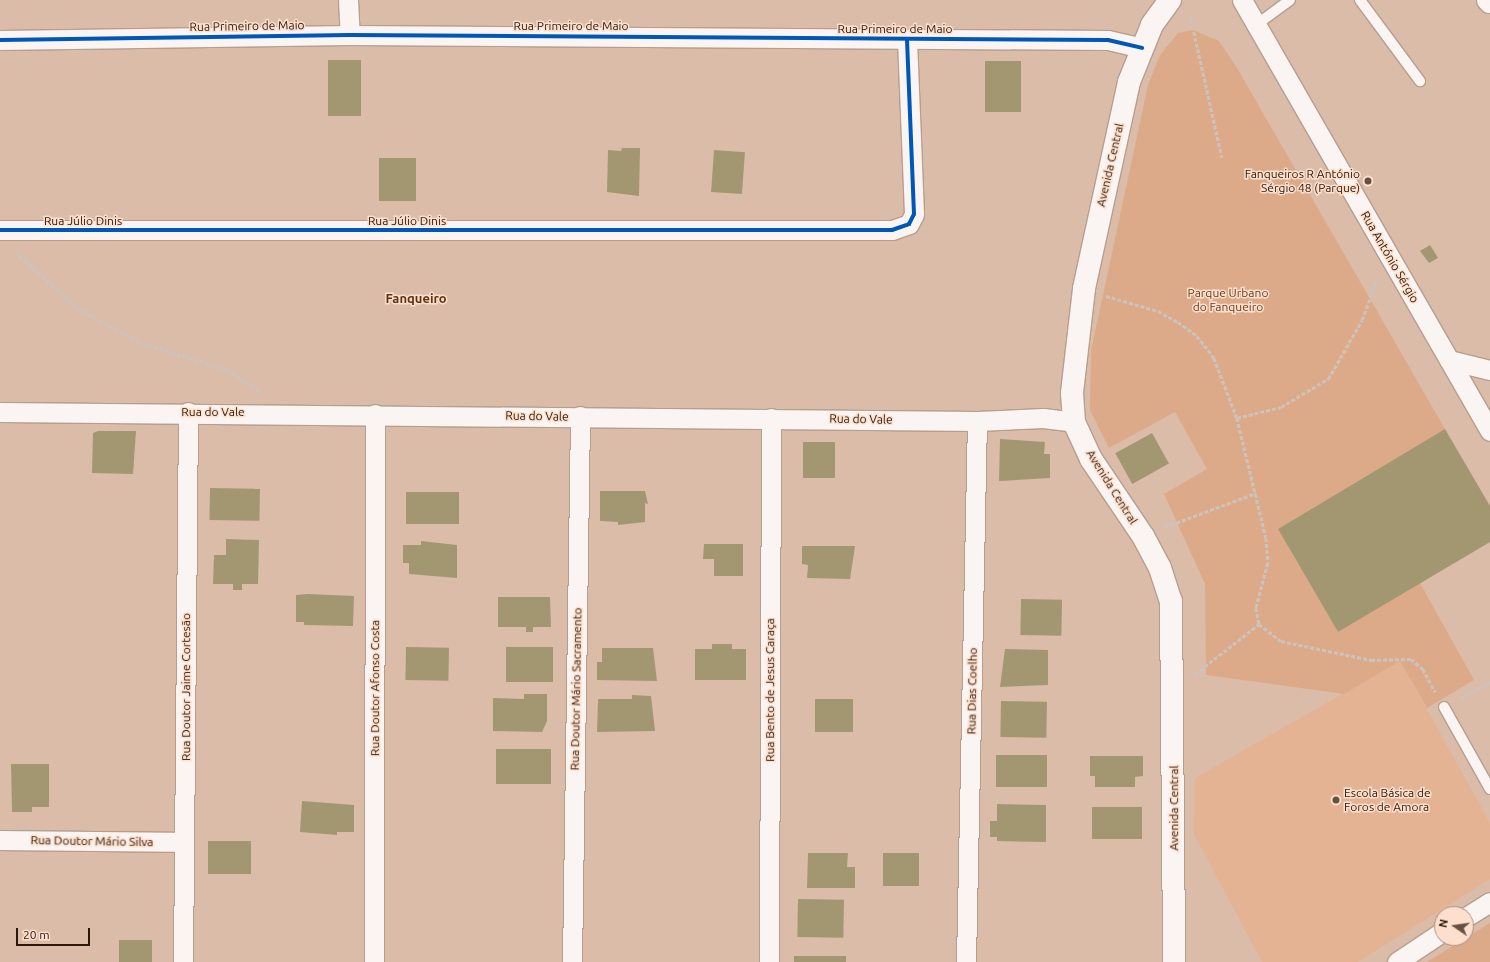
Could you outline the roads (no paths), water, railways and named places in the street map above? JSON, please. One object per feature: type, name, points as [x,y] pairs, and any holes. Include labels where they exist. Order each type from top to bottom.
[{"type":"street","points":[[348,0],[350,35]]},
{"type":"street","name":"Rua António Sérgio","points":[[1242,0],[1490,431]]},
{"type":"street","name":"Avenida Central","points":[[1174,962],[1171,601],[1160,568],[1143,536],[1091,458],[1074,422],[1075,345],[1084,289],[1127,90],[1152,25],[1178,5]]},
{"type":"street","name":"Rua Primeiro de Maio","points":[[0,40],[350,35],[1108,40],[1142,48]]},
{"type":"street","name":"Rua Júlio Dinis","points":[[0,230],[780,232],[892,230],[908,224],[914,214],[916,198],[907,39]]},
{"type":"street","points":[[1449,360],[1490,370]]},
{"type":"street","name":"Rua do Vale","points":[[0,412],[188,412],[977,421],[1044,418],[1074,422]]},
{"type":"street","name":"Rua Doutor Jaime Cortesão","points":[[183,962],[188,412]]},
{"type":"street","name":"Rua Doutor Afonso Costa","points":[[374,962],[375,414]]},
{"type":"street","name":"Rua Doutor Mário Sacramento","points":[[572,962],[580,416]]},
{"type":"street","name":"Rua Bento de Jesus Caraça","points":[[770,962],[771,418]]},
{"type":"street","name":"Rua Dias Coelho","points":[[966,962],[977,421]]},
{"type":"street","name":"Rua Doutor Mário Silva","points":[[0,840],[184,842]]},
{"type":"street","points":[[1474,912],[1490,902]]},
{"type":"street","points":[[1400,961],[1434,938]]},
{"type":"lane","points":[[1256,25],[1290,0]]},
{"type":"lane","points":[[1360,0],[1420,81]]},
{"type":"lane","points":[[1444,707],[1490,789]]},
{"type":"place","name":"Fanqueiros R António Sérgio 48 (Parque)","points":[[1368,181]]},
{"type":"place","name":"Escola Básica de Foros de Amora","points":[[1336,800]]},
{"type":"district","name":"Fanqueiro","points":[[416,298]]},
{"type":"park label","name":"Parque Urbano do Fanqueiro","points":[[1228,300]]}]
